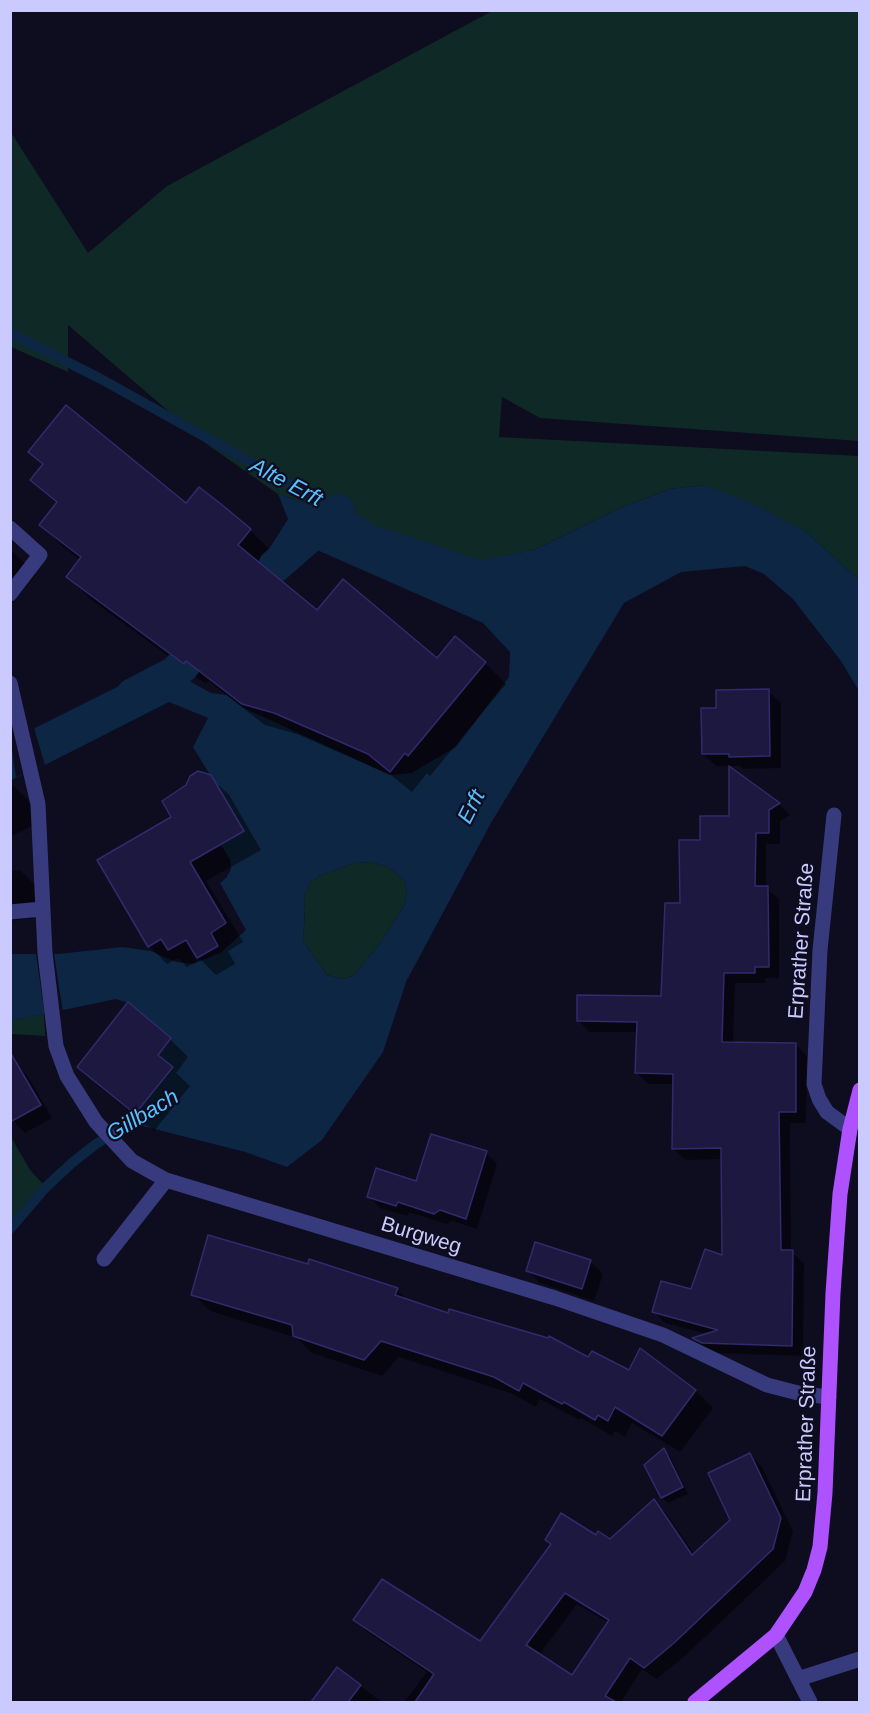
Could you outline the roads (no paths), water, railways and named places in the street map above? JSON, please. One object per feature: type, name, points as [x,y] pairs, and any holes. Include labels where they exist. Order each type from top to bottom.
[{"type":"main road","name":"Erprather Straße","points":[[695,1702],[776,1635],[805,1592],[814,1570],[820,1547],[825,1503],[833,1293],[840,1194],[850,1129],[860,1090]]},
{"type":"street","points":[[10,528],[40,555],[10,594]]},
{"type":"street","name":"Burgweg","points":[[10,683],[38,804],[45,954],[56,1046],[67,1076],[96,1122],[132,1161],[166,1180],[555,1298],[663,1335],[767,1385],[802,1394],[829,1397]]},
{"type":"street","name":"Erprather Straße","points":[[834,814],[820,950],[814,1084],[827,1112],[850,1129]]},
{"type":"street","points":[[10,912],[42,909]]},
{"type":"street","points":[[104,1258],[166,1180]]},
{"type":"street","points":[[776,1635],[810,1702]]},
{"type":"street","points":[[798,1678],[860,1659]]},
{"type":"water","name":"Erft","points":[[703,485],[748,501],[806,532],[859,580],[859,691],[841,661],[793,599],[764,574],[745,566],[681,572],[624,603],[491,823],[406,982],[383,1052],[322,1140],[287,1167],[245,1152],[131,1123],[135,1114],[173,1067],[158,1055],[171,1038],[128,1003],[116,999],[11,1021],[10,954],[58,954],[122,947],[151,951],[176,962],[193,964],[220,953],[246,930],[220,883],[231,869],[230,860],[221,845],[244,831],[193,747],[208,718],[169,702],[11,780],[11,740],[161,665],[211,693],[227,695],[244,708],[390,775],[411,773],[456,747],[509,677],[510,652],[483,623],[317,550],[285,574],[264,557],[288,519],[278,494],[481,560],[534,550],[620,508],[670,489]],"holes":[[[370,862],[387,866],[404,880],[407,892],[404,906],[379,945],[353,976],[342,979],[327,975],[303,941],[304,897],[310,883],[319,876],[355,863]]]},
{"type":"waterway","name":"Alte Erft","points":[[10,333],[101,379],[366,525]]},
{"type":"waterway","points":[[275,566],[338,511]]},
{"type":"waterway","points":[[133,695],[175,673],[184,664]]},
{"type":"waterway","name":"Gillbach","points":[[10,1229],[46,1187],[73,1162],[96,1144],[141,1117]]}]
